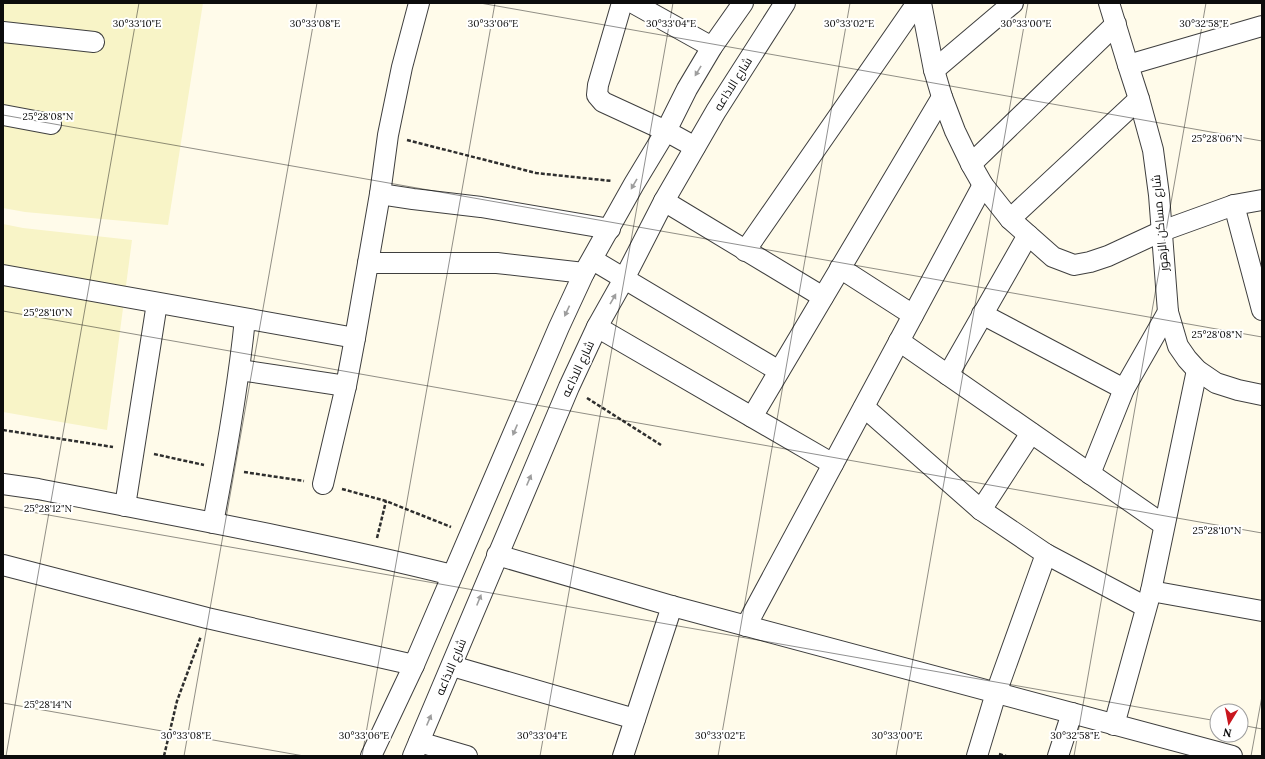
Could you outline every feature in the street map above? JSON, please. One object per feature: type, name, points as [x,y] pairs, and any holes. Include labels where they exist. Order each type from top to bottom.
[{"type":"street","points":[[323,484],[346,386],[355,338],[380,194],[388,135],[402,67],[419,3]]},
{"type":"street","points":[[622,3],[598,85],[597,96],[604,102],[666,130],[695,147]]},
{"type":"street","points":[[633,3],[712,47]]},
{"type":"street","points":[[371,756],[414,665],[559,327],[588,267],[666,130],[687,89],[712,47],[743,3]]},
{"type":"street","name":"شارع الاذاعه","points":[[416,749],[569,387],[597,327],[624,279],[664,201],[695,147],[746,63],[785,3]]},
{"type":"street","points":[[745,251],[917,3]]},
{"type":"street","points":[[921,3],[934,70],[942,97],[955,131],[972,164],[983,185],[1010,219],[1053,257],[1074,265],[1090,262],[1108,256],[1162,231],[1234,205],[1262,200]]},
{"type":"street","points":[[934,70],[1013,3]]},
{"type":"street","name":"شارع مساكن الزهور","points":[[1109,3],[1139,99],[1153,150],[1162,231],[1168,312],[1178,346],[1197,370],[1216,383],[1238,390],[1262,395]]},
{"type":"street","points":[[972,164],[1116,24]]},
{"type":"street","points":[[1128,65],[1262,26]]},
{"type":"street","points":[[3,32],[94,42]]},
{"type":"street","points":[[752,417],[942,97]]},
{"type":"street","points":[[1010,219],[1139,99]]},
{"type":"street","points":[[3,115],[51,124]]},
{"type":"street","points":[[746,626],[983,185]]},
{"type":"street","points":[[380,194],[481,207],[610,229]]},
{"type":"street","points":[[664,201],[823,297]]},
{"type":"street","points":[[1234,205],[1261,302]]},
{"type":"street","points":[[948,375],[1028,235]]},
{"type":"street","points":[[368,263],[497,263],[588,267],[624,279],[779,371]]},
{"type":"street","points":[[840,268],[913,315]]},
{"type":"street","points":[[3,275],[355,338]]},
{"type":"street","points":[[125,506],[157,303]]},
{"type":"street","points":[[1090,474],[1124,389],[1168,312]]},
{"type":"street","points":[[982,314],[1124,389]]},
{"type":"street","points":[[213,523],[224,469],[240,370],[245,319]]},
{"type":"street","points":[[597,327],[833,464]]},
{"type":"street","points":[[899,341],[1164,525]]},
{"type":"street","points":[[240,370],[346,386]]},
{"type":"street","points":[[1114,725],[1148,599],[1197,370]]},
{"type":"street","points":[[864,408],[981,510],[1046,554],[1148,599],[1262,611]]},
{"type":"street","points":[[981,510],[1031,433]]},
{"type":"street","points":[[3,484],[284,536],[372,555],[452,575]]},
{"type":"street","points":[[498,554],[672,606],[1232,756]]},
{"type":"street","points":[[977,756],[996,693],[1046,554]]},
{"type":"street","points":[[3,565],[207,618],[414,665]]},
{"type":"street","points":[[623,756],[672,606]]},
{"type":"street","points":[[452,666],[635,719]]},
{"type":"street","points":[[1058,756],[1072,713]]},
{"type":"street","points":[[416,749],[467,756]]},
{"type":"path","points":[[388,135],[536,173],[634,184]]},
{"type":"path","points":[[569,387],[661,445]]},
{"type":"path","points":[[372,555],[386,501]]},
{"type":"path","points":[[164,756],[177,701],[207,618]]},
{"type":"shaded area","points":[[3,3],[203,3],[168,225],[25,212],[3,208]]},
{"type":"shaded area","points":[[3,224],[23,228],[132,240],[107,430],[3,412]]}]
